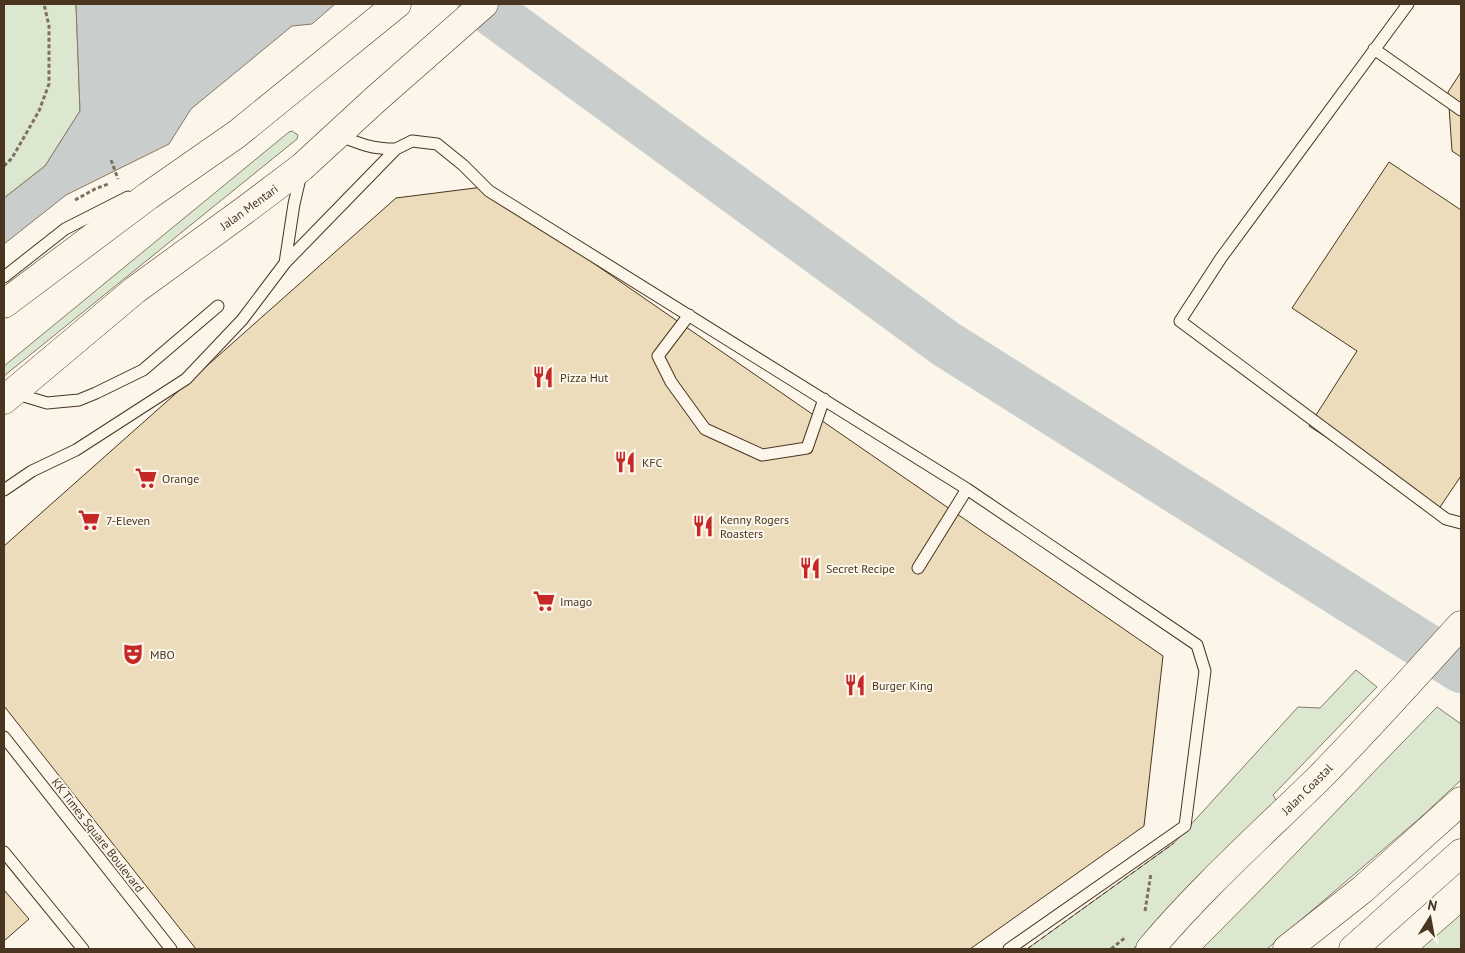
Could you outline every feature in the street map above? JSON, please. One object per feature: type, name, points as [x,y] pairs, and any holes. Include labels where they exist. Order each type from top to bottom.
[{"type":"main road","points":[[4,304],[148,196],[237,134],[397,4]]},
{"type":"main road","name":"Jalan Mentari","points":[[9,396],[135,290],[302,167],[484,4]]},
{"type":"main road","name":"Jalan Coastal","points":[[1150,949],[1215,878],[1322,775],[1392,702],[1461,625]]},
{"type":"main road","points":[[1288,949],[1363,889],[1461,801]]},
{"type":"main road","points":[[1352,949],[1461,852]]},
{"type":"lane","points":[[1408,4],[1222,258],[1180,321],[1446,519],[1461,523]]},
{"type":"lane","points":[[1374,49],[1461,110]]},
{"type":"lane","points":[[4,277],[65,229],[149,187],[237,134]]},
{"type":"lane","points":[[338,134],[360,144],[378,149],[396,149]]},
{"type":"lane","points":[[4,490],[32,471],[76,450],[186,379],[242,320],[285,263],[396,149],[412,141],[436,144],[464,166],[489,191],[966,489],[1197,645],[1205,671],[1185,826],[1009,949]]},
{"type":"lane","points":[[285,263],[302,167]]},
{"type":"lane","points":[[9,396],[47,403],[79,400],[96,393],[143,370],[218,306]]},
{"type":"lane","points":[[689,315],[658,356],[671,382],[705,429],[762,455],[807,448],[824,399]]},
{"type":"lane","points":[[918,568],[966,489]]},
{"type":"lane","name":"KK Times Square Boulevard","points":[[4,737],[171,949]]},
{"type":"lane","points":[[4,852],[83,949]]},
{"type":"path","points":[[4,166],[12,158],[39,111],[49,84],[49,26],[44,4]]},
{"type":"path","points":[[111,160],[118,180]]},
{"type":"path","points":[[1145,912],[1151,870]]},
{"type":"green space","points":[[4,4],[76,4],[80,111],[45,166],[4,198]]},
{"type":"green space","points":[[292,131],[298,135],[297,139],[4,376],[4,366]]},
{"type":"green space","points":[[1356,670],[1377,687],[1273,795],[1279,805],[1133,949],[1027,949],[1174,843],[1298,707],[1320,708]]},
{"type":"green space","points":[[1437,707],[1461,724],[1461,780],[1420,818],[1267,949],[1202,949],[1261,889]]},
{"type":"green space","points":[[1461,914],[1461,949],[1421,949],[1458,917]]},
{"type":"shaded area","points":[[76,4],[335,4],[312,24],[292,26],[191,109],[169,144],[66,195],[4,244],[4,198],[45,166],[80,111]]},
{"type":"building","points":[[1461,72],[1461,157],[1452,151],[1448,92]]},
{"type":"building","points":[[1389,162],[1461,210],[1461,476],[1438,510],[1309,426],[1357,351],[1292,308]]},
{"type":"building","name":"Imago","points":[[483,187],[1163,656],[1144,826],[970,949],[196,949],[4,706],[4,546],[396,198]]},
{"type":"building","points":[[4,890],[29,919],[4,941]]},
{"type":"waterway","points":[[481,4],[946,344],[1461,669]]},
{"type":"fence","points":[[1027,949],[1174,843]]},
{"type":"place","name":"Pizza Hut","points":[[543,377]]},
{"type":"place","name":"KFC","points":[[625,462]]},
{"type":"place","name":"Orange","points":[[146,478]]},
{"type":"place","name":"7-Eleven","points":[[89,520]]},
{"type":"place","name":"Kenny Rogers Roasters","points":[[703,526]]},
{"type":"place","name":"Secret Recipe","points":[[810,568]]},
{"type":"place","name":"Imago","points":[[544,601]]},
{"type":"place","name":"MBO","points":[[133,654]]},
{"type":"place","name":"Burger King","points":[[855,685]]}]
